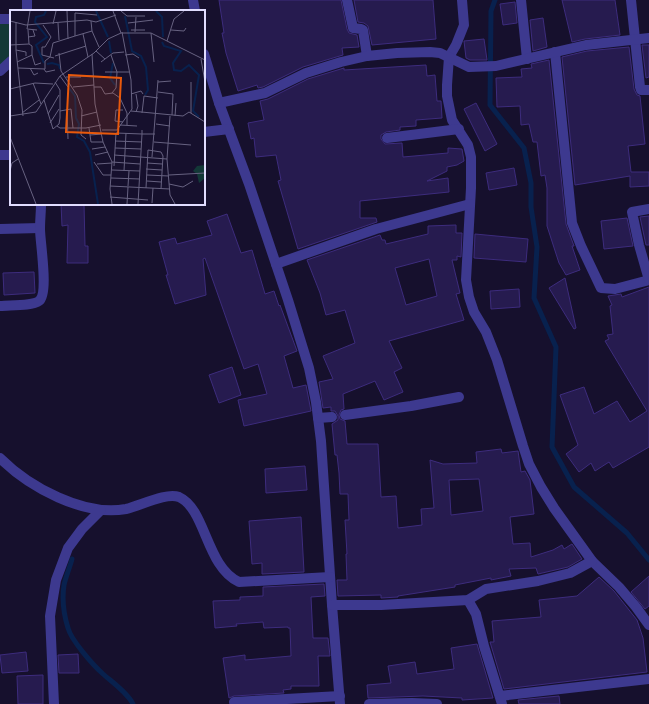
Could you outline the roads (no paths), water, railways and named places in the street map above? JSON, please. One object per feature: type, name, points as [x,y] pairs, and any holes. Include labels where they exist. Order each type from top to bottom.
[{"type":"street","points":[[27,10],[28,0]]},
{"type":"street","points":[[193,0],[195,10]]},
{"type":"street","points":[[347,0],[354,30],[363,30],[367,56]]},
{"type":"street","points":[[462,0],[464,25],[456,45],[449,57],[447,96],[452,120],[459,129],[468,146],[471,157],[466,280],[469,297],[474,312],[486,332],[497,360],[529,464],[554,508],[592,560],[619,587],[649,625]]},
{"type":"street","points":[[521,0],[527,59]]},
{"type":"street","points":[[631,0],[641,90],[649,90]]},
{"type":"street","points":[[219,103],[265,93],[306,74],[341,62],[367,56],[430,52],[440,53],[469,67],[491,66],[586,45],[649,38]]},
{"type":"street","points":[[555,52],[572,223],[575,233],[601,288],[615,289],[649,280],[639,245],[632,212],[649,209]]},
{"type":"street","points":[[205,57],[219,103],[276,264],[308,368],[316,402],[340,700],[234,702]]},
{"type":"street","points":[[0,71],[10,62]]},
{"type":"street","points":[[205,132],[229,129]]},
{"type":"street","points":[[387,138],[459,129]]},
{"type":"street","points":[[276,264],[376,229],[470,204]]},
{"type":"street","points":[[0,306],[34,304],[41,300],[44,284],[40,228],[41,205]]},
{"type":"street","points":[[0,229],[40,228]]},
{"type":"street","points":[[345,415],[411,406],[459,397]]},
{"type":"street","points":[[318,418],[332,417]]},
{"type":"street","points":[[0,458],[9,467],[46,491],[86,508],[101,510],[125,509],[169,496],[176,496],[187,502],[191,507],[222,567],[232,578],[239,582],[330,577]]},
{"type":"street","points":[[54,704],[50,616],[56,580],[68,548],[82,529],[101,510]]},
{"type":"street","points":[[332,605],[381,605],[468,600],[486,589],[538,581],[570,573],[592,560]]},
{"type":"street","points":[[468,600],[476,614],[484,646],[501,700],[649,679]]},
{"type":"street","points":[[369,704],[437,704]]},
{"type":"waterway","points":[[495,0],[491,11],[490,105],[524,148],[531,183],[531,207],[537,247],[534,298],[556,347],[552,447],[574,487],[627,533],[649,560]]},
{"type":"waterway","points":[[72,559],[64,585],[63,595],[65,618],[70,633],[88,659],[123,691],[133,704]]}]
